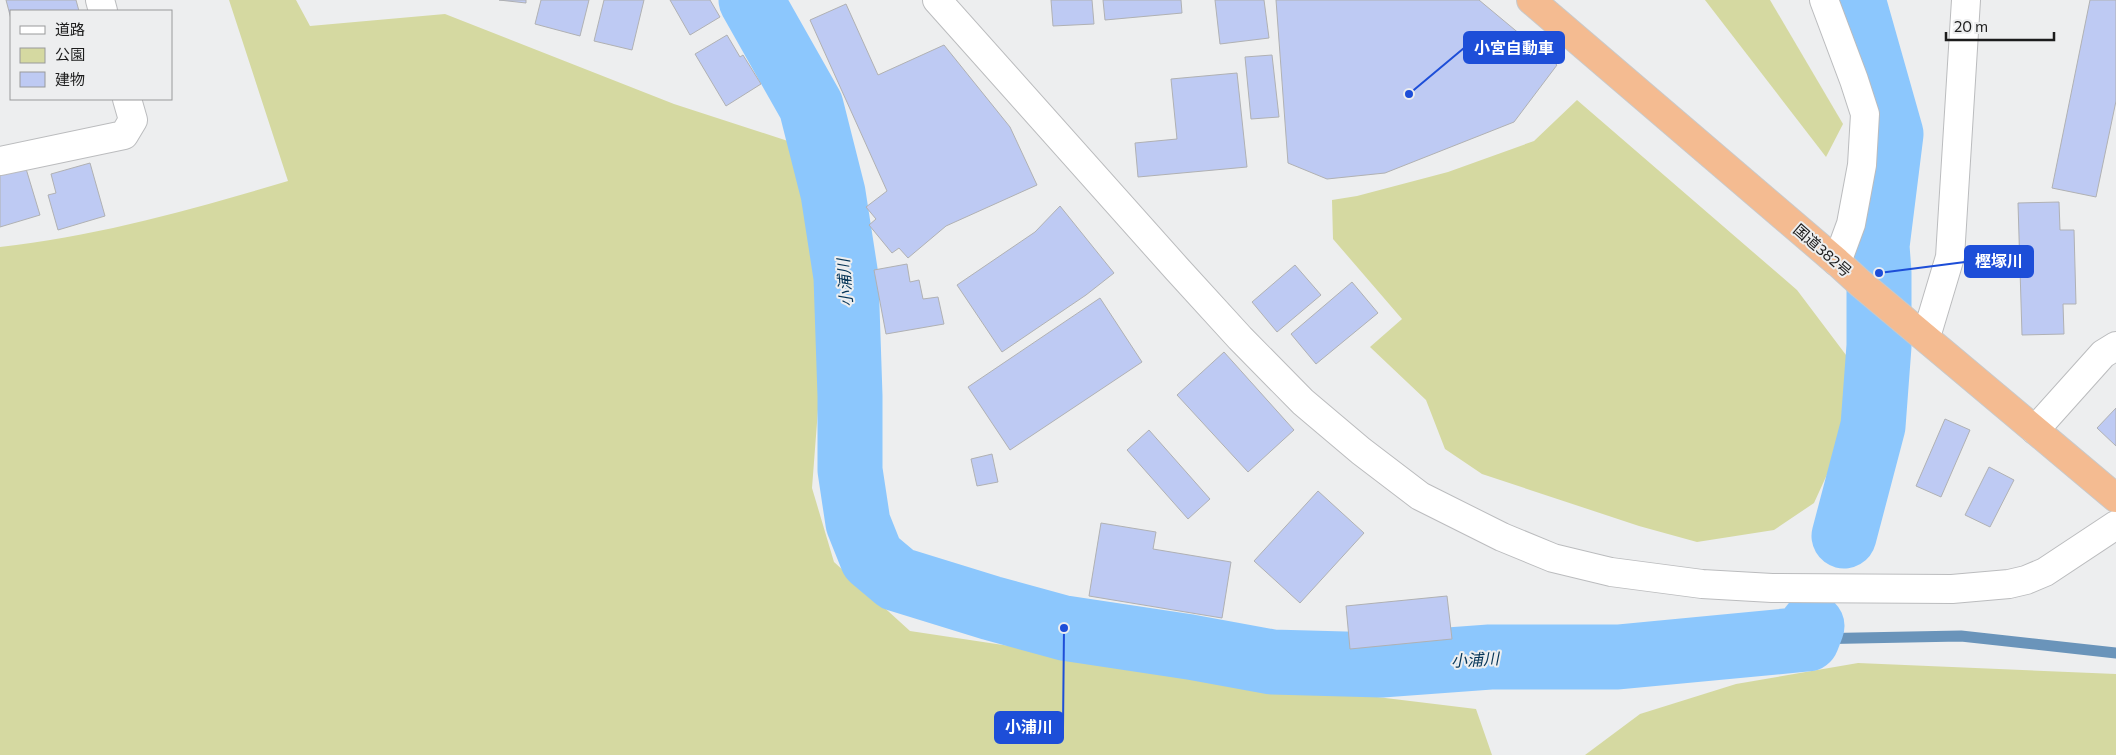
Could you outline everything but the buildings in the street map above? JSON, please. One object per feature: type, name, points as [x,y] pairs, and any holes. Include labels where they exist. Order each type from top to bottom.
[{"type":"highway","name":"国道382号","points":[[1531,0],[1860,283],[2116,498]]},
{"type":"street","points":[[937,0],[1177,270],[1303,402],[1361,451],[1420,496],[1502,537],[1553,558],[1611,572],[1702,584],[1772,588],[1952,589],[2009,584],[2026,580],[2045,572],[2116,525]]},
{"type":"street","points":[[1824,0],[1854,80],[1864,114],[1862,165],[1851,224],[1837,262]]},
{"type":"street","points":[[1918,330],[1950,257],[1966,0]]},
{"type":"street","points":[[0,161],[124,136],[133,120],[127,100]]},
{"type":"street","points":[[2035,430],[2102,354],[2116,346]]},
{"type":"green space","points":[[229,0],[296,0],[310,26],[445,14],[674,104],[794,143],[810,191],[825,318],[812,488],[834,562],[910,631],[1229,679],[1476,709],[1492,755],[0,755],[0,247],[109,229],[217,202],[288,181]]},
{"type":"green space","points":[[1705,0],[1770,0],[1843,124],[1826,157]]},
{"type":"green space","points":[[1577,100],[1797,290],[1846,355],[1851,422],[1814,503],[1774,530],[1697,542],[1639,526],[1482,474],[1445,449],[1426,400],[1370,347],[1402,319],[1333,239],[1332,200],[1357,196],[1448,172],[1534,141]]},
{"type":"green space","points":[[1858,663],[2116,674],[2116,755],[1585,755],[1640,714],[1736,684]]},
{"type":"waterway","name":"小浦川","points":[[751,0],[811,106],[833,193],[846,277],[850,396],[850,470],[858,523],[872,558],[897,579],[1064,628],[1190,647],[1272,662],[1381,665],[1490,657],[1618,657],[1807,639],[1812,626]]},
{"type":"waterway","points":[[1844,536],[1873,426],[1879,346],[1877,246],[1891,134],[1853,0]]},
{"type":"waterway","points":[[1807,639],[1961,636],[2116,653]]},
{"type":"place","name":"小宮自動車","points":[[1409,94]]},
{"type":"place","name":"樫塚川","points":[[1879,273]]},
{"type":"place","name":"小浦川","points":[[1064,628]]}]
